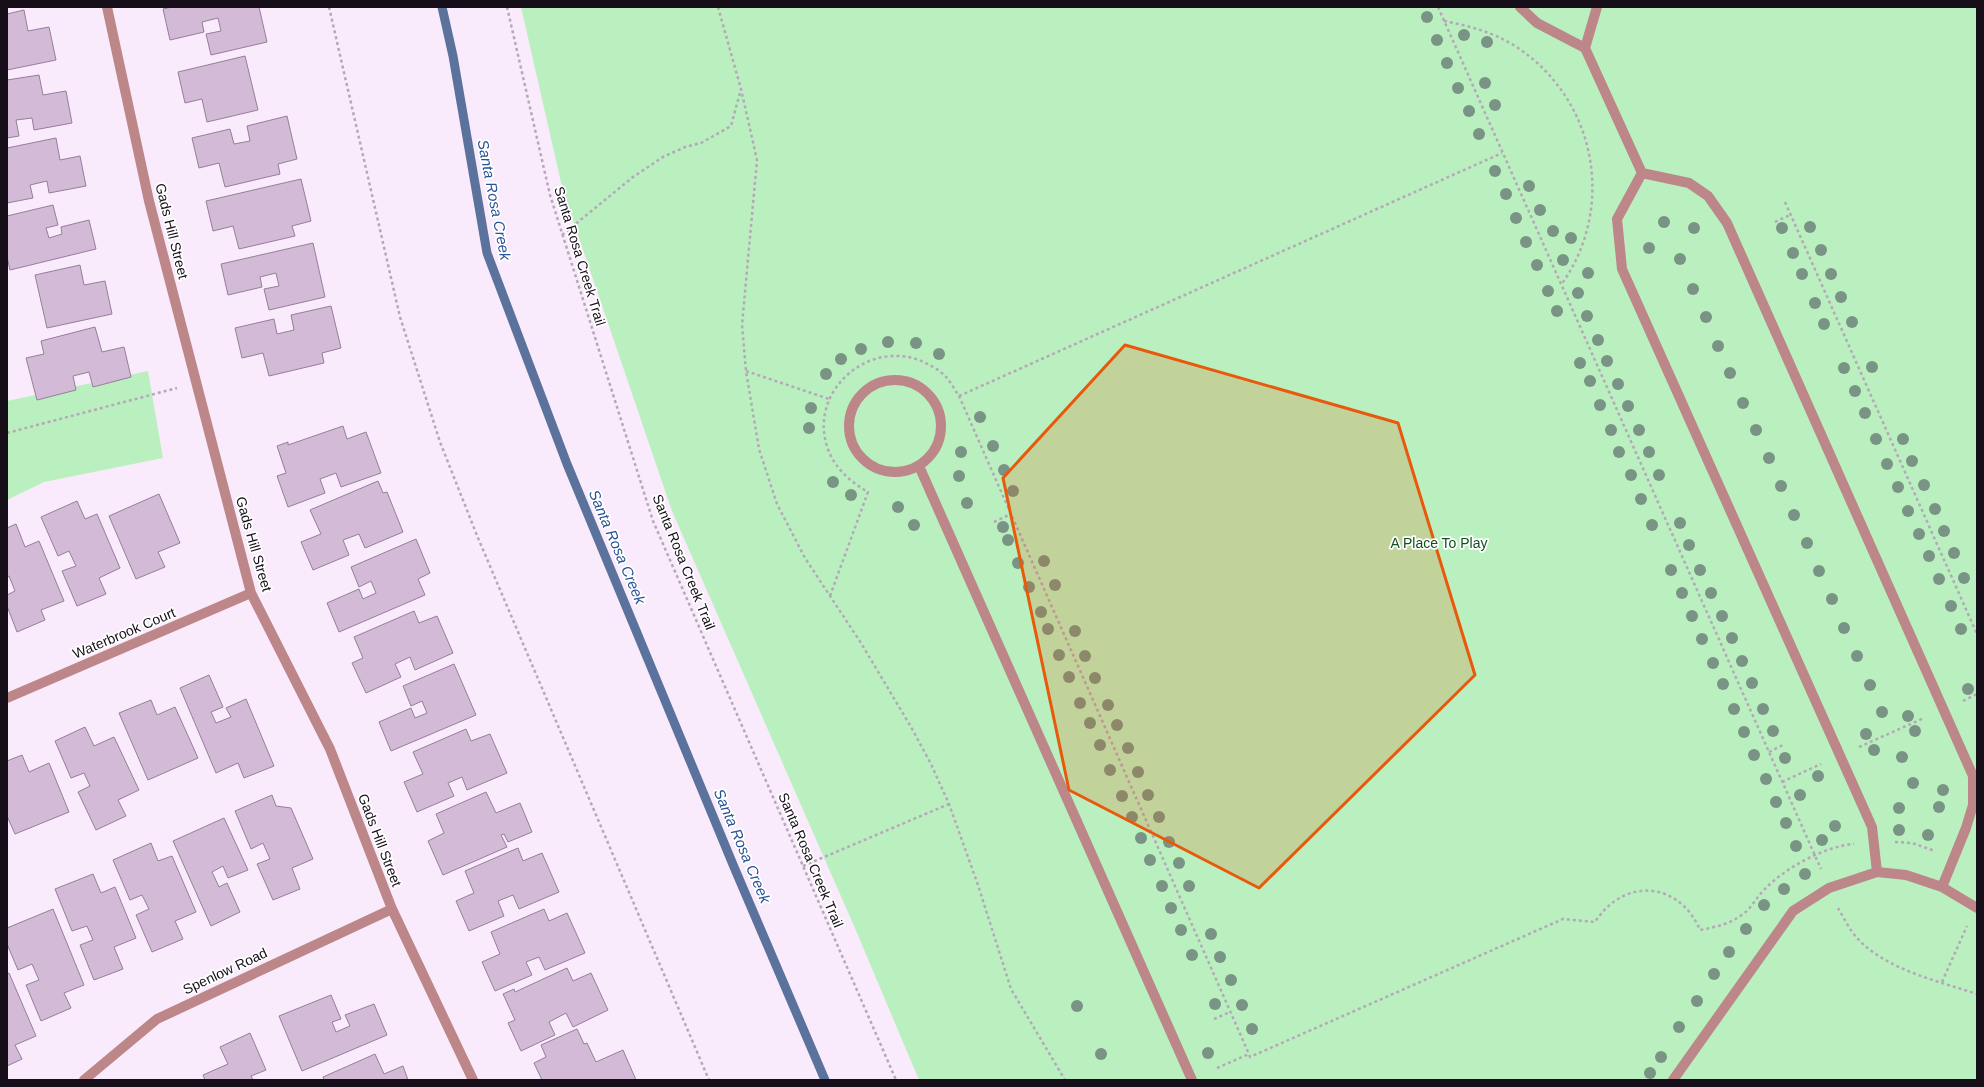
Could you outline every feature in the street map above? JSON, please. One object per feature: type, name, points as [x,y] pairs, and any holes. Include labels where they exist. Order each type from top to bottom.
[{"type":"street","name":"Gads Hill Street","points":[[108,7],[149,201],[251,593],[330,749],[392,908],[473,1080]]},
{"type":"street","points":[[1520,7],[1537,23],[1585,48],[1642,173]]},
{"type":"street","points":[[1585,48],[1597,7]]},
{"type":"street","points":[[1642,173],[1689,183],[1708,196],[1727,223],[1972,776],[1973,805],[1966,828],[1942,887]]},
{"type":"street","points":[[1642,173],[1616,219],[1622,269],[1872,827],[1878,872]]},
{"type":"street","points":[[886,380],[911,382],[927,393],[938,409],[941,422],[941,435],[936,447],[929,457],[919,466],[905,471],[891,472],[877,468],[864,461],[855,450],[849,436],[849,421],[852,406],[860,394],[872,385],[886,380]]},
{"type":"street","points":[[919,466],[1192,1080]]},
{"type":"street","name":"Waterbrook Court","points":[[7,698],[251,593]]},
{"type":"street","points":[[1673,1080],[1793,911],[1829,888],[1878,872],[1906,875],[1942,887],[1976,907]]},
{"type":"street","name":"Spenlow Road","points":[[84,1080],[157,1019],[392,908]]},
{"type":"path","points":[[329,7],[400,317],[440,442],[478,538],[709,1080]]},
{"type":"path","name":"Santa Rosa Creek Trail","points":[[507,7],[550,195],[653,522],[896,1080]]},
{"type":"path","points":[[718,7],[741,89],[757,160],[742,325],[746,371],[759,449],[777,504],[805,558],[861,643],[911,726],[949,804],[978,885],[1011,989],[1065,1080]]},
{"type":"path","points":[[1438,7],[1821,870]]},
{"type":"path","points":[[1444,21],[1472,26],[1495,35],[1515,46],[1553,78],[1569,100],[1579,119],[1590,153],[1593,179],[1592,207],[1586,235],[1576,262],[1561,285]]},
{"type":"path","points":[[562,235],[633,177],[657,161],[685,147],[701,143],[731,126],[741,89]]},
{"type":"path","points":[[959,396],[1502,153]]},
{"type":"path","points":[[1785,202],[1977,634]]},
{"type":"path","points":[[1774,222],[1790,215]]},
{"type":"path","points":[[830,596],[868,492],[849,481],[835,464],[826,443],[824,421],[829,399],[842,379],[860,364],[882,356],[905,356],[927,363],[946,378],[959,396],[1250,1057],[1563,919],[1595,922],[1603,910],[1615,900],[1628,893],[1643,890],[1672,896],[1684,905],[1694,917],[1700,930],[1725,925],[1744,914],[1764,889],[1779,876],[1815,856],[1834,848],[1874,843],[1912,844],[1930,848],[1953,859]]},
{"type":"path","points":[[746,371],[829,399]]},
{"type":"path","points":[[7,433],[197,382]]},
{"type":"path","points":[[994,522],[1011,514]]},
{"type":"path","points":[[1782,782],[1977,694]]},
{"type":"path","points":[[1769,752],[1785,744]]},
{"type":"path","points":[[803,866],[949,804]]},
{"type":"path","points":[[1942,982],[1976,907]]},
{"type":"path","points":[[1838,908],[1857,938],[1872,952],[1887,962],[1977,994]]},
{"type":"path","points":[[1214,1019],[1230,1012]]},
{"type":"path","points":[[1217,1068],[1249,1054]]},
{"type":"highlighted area","points":[[1125,345],[1398,423],[1475,675],[1259,888],[1069,790],[1003,478]]},
{"type":"green space","name":"A Place To Play","points":[[521,7],[1977,7],[1977,1080],[919,1080],[854,926],[672,511],[563,191]]},
{"type":"green space","points":[[148,371],[163,458],[44,482],[7,500],[7,401]]},
{"type":"building","points":[[172,7],[259,7],[267,42],[211,55],[206,34],[221,31],[218,18],[202,22],[204,32],[170,40],[163,9]]},
{"type":"building","points":[[24,10],[28,31],[49,27],[56,60],[7,70],[7,14]]},
{"type":"building","points":[[245,56],[258,110],[207,122],[202,99],[185,103],[178,72]]},
{"type":"building","points":[[39,75],[43,95],[66,91],[72,123],[34,130],[32,118],[16,120],[19,136],[7,138],[7,80]]},
{"type":"building","points":[[287,116],[297,159],[278,164],[280,174],[225,187],[219,163],[199,168],[192,138],[230,129],[234,144],[250,141],[247,126]]},
{"type":"building","points":[[56,138],[60,160],[80,156],[86,186],[49,193],[47,181],[30,185],[33,198],[7,203],[7,148]]},
{"type":"building","points":[[301,179],[311,221],[292,226],[295,236],[239,249],[233,226],[213,231],[206,201]]},
{"type":"building","points":[[53,205],[58,225],[46,228],[49,238],[62,234],[61,227],[89,220],[96,249],[10,270],[7,257],[7,216]]},
{"type":"building","points":[[313,243],[325,297],[269,310],[264,289],[279,286],[276,273],[260,277],[262,287],[228,295],[221,264]]},
{"type":"building","points":[[80,265],[84,285],[105,281],[112,314],[47,328],[35,275]]},
{"type":"building","points":[[331,306],[341,348],[322,353],[324,363],[269,376],[263,353],[242,358],[235,328],[274,319],[277,334],[294,330],[291,315]]},
{"type":"building","points":[[95,327],[102,352],[124,347],[131,377],[93,387],[89,372],[73,376],[76,390],[37,400],[26,358],[44,354],[41,341]]},
{"type":"building","points":[[343,426],[347,439],[366,432],[381,473],[341,487],[336,473],[320,479],[325,493],[288,507],[277,476],[286,473],[277,446],[288,442],[288,445]]},
{"type":"building","points":[[378,481],[383,493],[387,492],[403,532],[365,548],[359,534],[343,540],[349,555],[313,570],[301,542],[321,534],[310,510]]},
{"type":"building","points":[[159,494],[180,543],[158,552],[165,567],[136,579],[109,516]]},
{"type":"building","points":[[77,501],[85,519],[97,514],[120,568],[99,578],[106,594],[77,606],[62,571],[76,566],[69,551],[58,556],[41,517]]},
{"type":"building","points":[[16,524],[25,547],[39,541],[64,601],[41,610],[45,620],[17,632],[7,606],[7,595],[15,591],[9,576],[7,577],[7,528]]},
{"type":"building","points":[[416,539],[430,573],[418,579],[425,595],[339,632],[327,603],[359,589],[363,599],[376,593],[371,581],[359,587],[351,567]]},
{"type":"building","points":[[414,611],[419,623],[437,616],[453,653],[415,670],[410,657],[395,664],[401,677],[366,693],[352,663],[363,658],[354,637]]},
{"type":"building","points":[[454,664],[476,715],[391,751],[379,722],[411,708],[415,718],[427,713],[422,701],[411,706],[403,686]]},
{"type":"building","points":[[209,675],[223,707],[211,712],[216,723],[231,717],[226,708],[246,699],[274,766],[244,778],[238,763],[216,773],[180,688]]},
{"type":"building","points":[[151,700],[157,715],[175,707],[198,758],[148,780],[119,713]]},
{"type":"building","points":[[85,727],[94,746],[114,737],[139,790],[118,800],[126,816],[96,830],[78,792],[90,786],[84,773],[71,778],[55,741]]},
{"type":"building","points":[[466,729],[471,741],[490,734],[507,773],[467,790],[462,777],[448,783],[454,796],[417,812],[404,782],[423,774],[413,752]]},
{"type":"building","points":[[22,755],[29,772],[49,763],[69,812],[15,834],[7,816],[7,761]]},
{"type":"building","points":[[486,792],[496,813],[520,803],[532,832],[508,842],[504,834],[501,835],[507,847],[443,875],[428,841],[444,833],[436,814]]},
{"type":"building","points":[[272,795],[276,806],[291,808],[313,859],[292,868],[300,889],[273,900],[257,864],[270,859],[263,843],[251,849],[235,811]]},
{"type":"building","points":[[224,818],[248,870],[228,878],[223,866],[212,872],[219,887],[227,883],[240,912],[211,926],[173,841]]},
{"type":"building","points":[[151,843],[158,861],[172,856],[196,912],[175,921],[183,939],[152,952],[136,915],[149,909],[142,895],[130,900],[113,860]]},
{"type":"building","points":[[518,848],[523,861],[542,853],[559,892],[519,909],[513,895],[498,901],[504,916],[469,931],[456,901],[474,893],[465,871]]},
{"type":"building","points":[[93,874],[101,893],[115,887],[136,938],[114,947],[123,969],[94,980],[80,945],[93,940],[87,926],[72,931],[55,889]]},
{"type":"building","points":[[53,909],[84,985],[64,993],[71,1008],[41,1021],[26,985],[39,980],[32,964],[18,970],[7,944],[7,928]]},
{"type":"building","points":[[544,909],[549,921],[567,913],[585,953],[545,970],[539,957],[526,962],[532,975],[495,991],[482,962],[500,954],[491,932]]},
{"type":"building","points":[[567,968],[573,981],[591,973],[608,1010],[573,1027],[566,1013],[549,1022],[555,1035],[521,1051],[508,1023],[515,1020],[503,994],[514,989],[515,992]]},
{"type":"building","points":[[9,973],[36,1036],[15,1045],[22,1059],[7,1066],[7,974]]},
{"type":"building","points":[[331,995],[341,1019],[332,1022],[336,1032],[350,1026],[345,1015],[374,1004],[387,1035],[302,1071],[279,1016]]},
{"type":"building","points":[[577,1029],[584,1044],[587,1043],[596,1062],[623,1050],[636,1080],[542,1080],[534,1063],[546,1057],[541,1045]]},
{"type":"building","points":[[250,1033],[266,1070],[251,1076],[253,1080],[205,1080],[203,1075],[228,1064],[220,1047]]},
{"type":"building","points":[[375,1054],[384,1074],[403,1066],[408,1080],[324,1080],[323,1077]]},
{"type":"waterway","name":"Santa Rosa Creek","points":[[442,7],[453,56],[487,253],[567,464],[734,867],[825,1080]]}]
